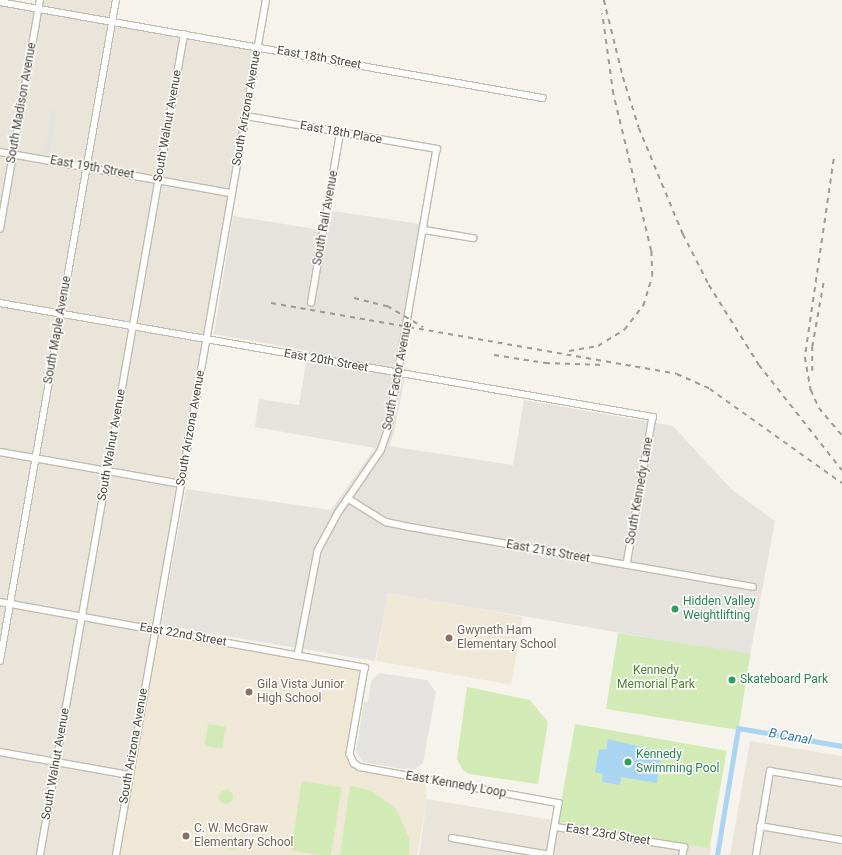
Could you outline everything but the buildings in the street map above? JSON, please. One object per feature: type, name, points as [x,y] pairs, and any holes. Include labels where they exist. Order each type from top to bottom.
[{"type":"street","name":"South Madison Avenue","points":[[0,229],[40,0]]},
{"type":"street","name":"South Maple Avenue","points":[[0,661],[116,0]]},
{"type":"street","name":"South Arizona Avenue","points":[[116,855],[154,630],[207,340],[231,193],[266,0]]},
{"type":"street","name":"East 18th Street","points":[[0,2],[543,98]]},
{"type":"street","name":"South Walnut Avenue","points":[[40,855],[184,35]]},
{"type":"street","name":"East 18th Place","points":[[246,116],[437,149]]},
{"type":"street","name":"South Rail Avenue","points":[[311,303],[340,133]]},
{"type":"street","name":"South Factor Avenue","points":[[298,656],[318,551],[349,499],[381,451],[389,428],[437,149]]},
{"type":"street","name":"East 19th Street","points":[[0,152],[231,193]]},
{"type":"street","points":[[424,230],[473,238]]},
{"type":"street","name":"East 20th Street","points":[[0,303],[653,417]]},
{"type":"street","name":"South Kennedy Lane","points":[[627,565],[653,417]]},
{"type":"street","points":[[0,452],[181,484]]},
{"type":"street","name":"East 21st Street","points":[[349,499],[392,523],[753,586]]},
{"type":"street","name":"East 22nd Street","points":[[0,602],[365,668],[350,754],[354,763]]},
{"type":"street","points":[[0,752],[129,775]]},
{"type":"street","name":"East Kennedy Loop","points":[[354,763],[360,767],[560,804],[556,827]]},
{"type":"street","points":[[756,855],[770,771],[842,783]]},
{"type":"street","points":[[760,826],[842,840]]},
{"type":"street","points":[[452,838],[550,855],[556,827]]},
{"type":"street","name":"East 23rd Street","points":[[556,827],[684,847],[683,855]]},
{"type":"shaded area","points":[[40,0],[116,0],[112,22],[257,48],[116,855],[0,855],[0,3],[38,9]]},
{"type":"shaded area","points":[[51,109],[57,110],[50,154],[44,153]]},
{"type":"shaded area","points":[[332,211],[421,224],[396,366],[407,367],[394,433],[389,446],[513,465],[524,400],[673,426],[731,489],[775,521],[750,655],[388,593],[375,661],[161,625],[186,489],[331,510],[375,448],[255,427],[259,399],[299,405],[308,351],[214,334],[233,216],[328,231]]},
{"type":"shaded area","name":"Gwyneth Ham Elementary School","points":[[388,593],[523,617],[511,685],[376,661]]},
{"type":"shaded area","points":[[155,630],[365,668],[350,754],[354,763],[425,779],[427,799],[417,855],[116,855]]},
{"type":"shaded area","points":[[379,673],[427,680],[436,692],[423,763],[413,771],[363,762],[356,752],[364,702],[368,702],[371,681]]},
{"type":"shaded area","points":[[750,741],[842,756],[842,855],[730,855]]},
{"type":"shaded area","points":[[427,799],[552,820],[546,855],[419,855]]},
{"type":"shaded area","points":[[559,822],[711,846],[710,855],[554,855]]},
{"type":"green space","name":"Kennedy Memorial Park","points":[[618,633],[750,654],[738,730],[606,709]]},
{"type":"green space","points":[[467,687],[530,700],[548,722],[538,784],[469,774],[463,770],[457,759]]},
{"type":"green space","points":[[208,724],[226,727],[222,749],[205,746]]},
{"type":"green space","points":[[575,724],[727,751],[709,848],[558,821]]},
{"type":"green space","points":[[302,781],[342,787],[331,855],[291,850]]},
{"type":"green space","points":[[350,786],[372,791],[396,809],[409,838],[409,855],[340,855]]},
{"type":"green space","points":[[226,790],[231,792],[233,797],[231,802],[226,804],[221,802],[219,797],[221,792]]},
{"type":"green space","points":[[229,836],[235,836],[239,840],[239,846],[235,850],[229,850],[225,846],[225,840]]},
{"type":"water","name":"Kennedy Swimming Pool","points":[[608,739],[661,752],[657,783],[621,777],[620,785],[602,782],[603,774],[595,772],[599,749],[606,750]]},
{"type":"waterway","name":"B Canal","points":[[717,855],[738,728],[842,746]]},
{"type":"railway","points":[[604,0],[623,77],[639,128],[683,234],[709,285],[759,365],[842,470]]},
{"type":"railway","points":[[569,351],[598,346],[624,330],[643,306],[652,276],[651,251],[613,94],[602,14]]},
{"type":"railway","points":[[834,159],[805,357],[811,390],[819,408],[842,435]]},
{"type":"railway","points":[[812,371],[812,347],[824,279]]},
{"type":"railway","points":[[354,298],[387,306],[423,327]]},
{"type":"railway","points":[[271,303],[677,374],[710,389],[842,483]]},
{"type":"railway","points":[[494,355],[545,363],[605,365]]},
{"type":"place","name":"Hidden Valley Weightlifting","points":[[675,609]]},
{"type":"place","name":"Gwyneth Ham Elementary School","points":[[449,638]]},
{"type":"place","name":"Skateboard Park","points":[[732,680]]},
{"type":"place","name":"Gila Vista Junior High School","points":[[249,692]]},
{"type":"place","name":"Kennedy Swimming Pool","points":[[628,762]]},
{"type":"place","name":"C. W. McGraw Elementary School","points":[[186,836]]}]
